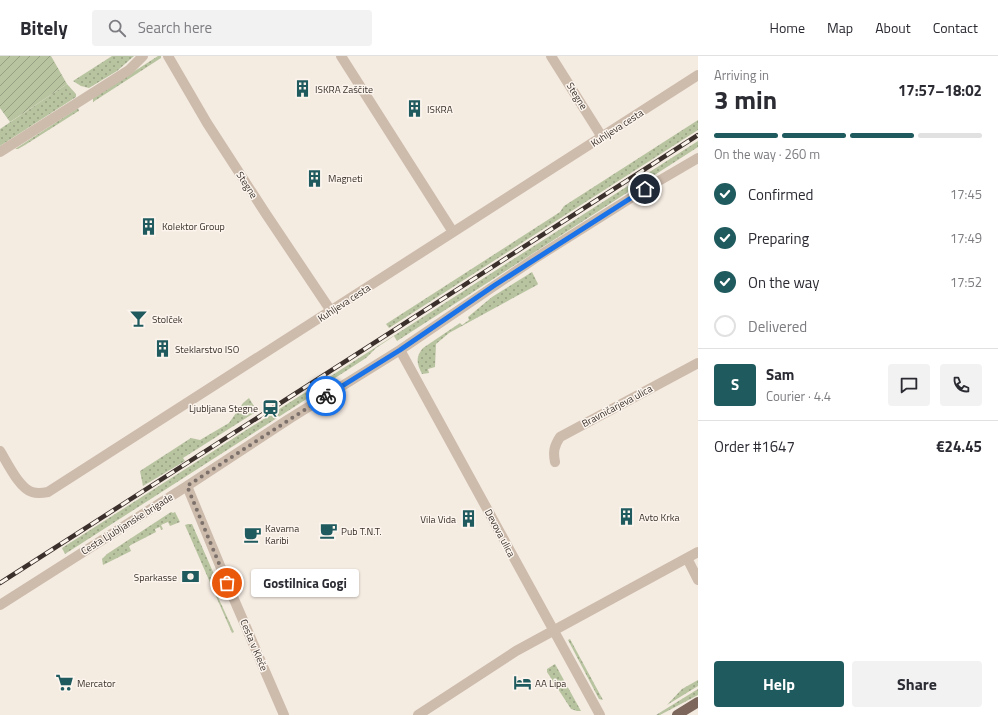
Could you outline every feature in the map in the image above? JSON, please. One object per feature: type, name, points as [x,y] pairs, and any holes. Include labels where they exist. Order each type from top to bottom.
[{"type":"main road","points":[[677,715],[698,702]]},
{"type":"street","points":[[0,152],[129,70],[143,56]]},
{"type":"street","name":"Stegne","points":[[168,56],[207,123],[331,311]]},
{"type":"street","points":[[341,56],[453,232]]},
{"type":"street","name":"Stegne","points":[[551,56],[602,137]]},
{"type":"street","name":"Kuhljeva cesta","points":[[0,451],[25,488],[40,494],[48,492],[698,75]]},
{"type":"street","name":"Cesta Ljubljanske brigade","points":[[0,605],[289,419],[400,350],[534,260],[645,189],[698,158]]},
{"type":"street","name":"Devova ulica","points":[[400,350],[600,715]]},
{"type":"street","name":"Bravničarjeva ulica","points":[[555,462],[553,454],[554,446],[560,437],[698,363]]},
{"type":"street","name":"Cesta v Kleče","points":[[187,486],[284,715]]},
{"type":"street","points":[[418,715],[516,651],[698,552]]},
{"type":"street","points":[[687,558],[698,580]]},
{"type":"green space","points":[[0,56],[51,56],[67,84],[10,122],[0,108]]},
{"type":"green space","points":[[112,56],[134,56],[117,71],[89,88],[81,86],[73,81]]},
{"type":"green space","points":[[158,56],[161,56],[161,58],[93,102],[93,98]]},
{"type":"green space","points":[[67,84],[76,94],[76,97],[0,146],[0,129]]},
{"type":"green space","points":[[78,108],[79,111],[25,145],[15,149]]},
{"type":"green space","points":[[698,120],[698,130],[389,328],[386,324],[560,212],[564,206]]},
{"type":"green space","points":[[698,141],[698,147],[397,341],[394,336],[376,348],[366,358],[318,389],[319,391],[65,554],[62,548]]},
{"type":"green space","points":[[532,272],[538,284],[537,285],[449,333],[436,344],[435,367],[428,369],[429,373],[422,374],[419,367],[418,358],[420,351],[423,348],[460,323],[462,325],[469,320],[468,317],[492,297]]},
{"type":"green space","points":[[249,398],[257,411],[183,458],[185,461],[143,486],[140,471],[191,438],[200,440],[229,423],[243,403]]},
{"type":"green space","points":[[171,512],[175,512],[180,522],[170,526],[168,522],[161,525],[163,529],[161,530],[160,527],[155,529],[156,532],[129,546],[131,551],[103,565],[102,559],[107,554]]},
{"type":"green space","points":[[192,524],[217,581],[212,584],[234,632],[232,633],[185,525]]},
{"type":"green space","points":[[570,639],[603,700],[599,699],[568,640]]},
{"type":"green space","points":[[555,664],[581,711],[571,709],[547,672],[547,669]]},
{"type":"green space","points":[[698,680],[698,686],[667,705],[682,689]]},
{"type":"green space","points":[[698,689],[698,695],[660,715],[656,715]]},
{"type":"railway","points":[[0,583],[698,135]]},
{"type":"way so far","points":[[227,583],[187,486],[326,396]]},
{"type":"place","name":"ISKRA Zaščite","points":[[302,89]]},
{"type":"place","name":"ISKRA","points":[[414,109]]},
{"type":"place","name":"Magneti","points":[[315,178]]},
{"type":"place","name":"Kolektor Group","points":[[149,226]]},
{"type":"place","name":"Stolček","points":[[139,319]]},
{"type":"place","name":"Steklarstvo ISO","points":[[162,349]]},
{"type":"place","name":"Ljubljana Stegne","points":[[271,408]]},
{"type":"place","name":"Avto Krka","points":[[626,517]]},
{"type":"place","name":"Vila Vida","points":[[469,519]]},
{"type":"place","name":"Pub T.N.T.","points":[[328,531]]},
{"type":"place","name":"Kavarna Karibi","points":[[252,534]]},
{"type":"place","name":"Sparkasse","points":[[190,577]]},
{"type":"place","name":"Gostilnica Gogi","points":[[227,583]]},
{"type":"place","name":"Mercator","points":[[64,683]]},
{"type":"place","name":"AA Lipa","points":[[522,683]]},
{"type":"route","points":[[326,396],[400,350],[495,285],[645,189]]}]
